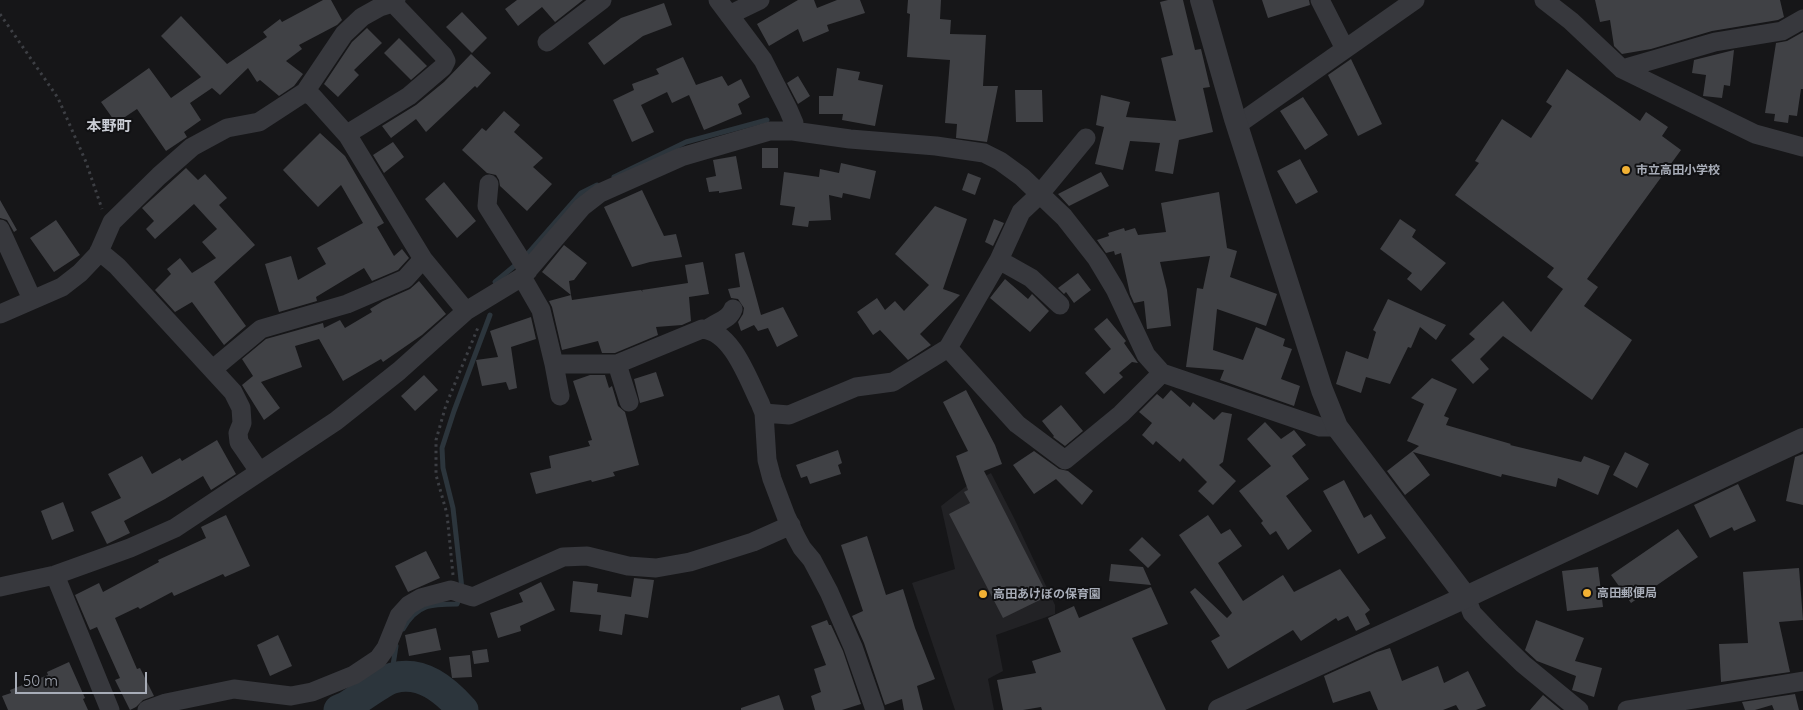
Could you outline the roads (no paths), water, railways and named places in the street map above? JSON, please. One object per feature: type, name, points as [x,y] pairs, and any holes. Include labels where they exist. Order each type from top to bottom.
[{"type":"street","points":[[547,42],[602,0]]},
{"type":"street","points":[[718,0],[763,60],[794,123],[793,131]]},
{"type":"street","points":[[729,15],[760,0]]},
{"type":"street","points":[[1201,0],[1237,124],[1322,390],[1337,427],[1466,597],[1472,613],[1524,664],[1579,710]]},
{"type":"street","points":[[1320,0],[1345,49]]},
{"type":"street","points":[[1237,124],[1415,0]]},
{"type":"street","points":[[1544,0],[1571,21],[1622,69],[1755,134],[1803,147]]},
{"type":"street","points":[[0,314],[62,287],[80,273],[99,251],[112,222],[192,147],[227,128],[259,122],[306,92],[344,34],[362,17],[394,2],[443,55],[446,61],[443,67],[409,96],[346,134]]},
{"type":"street","points":[[1622,69],[1715,42],[1782,31],[1803,19]]},
{"type":"street","points":[[306,92],[313,97],[346,134],[423,259],[472,307]]},
{"type":"street","points":[[0,587],[55,575],[130,548],[175,528],[336,421],[399,371],[472,307],[523,267],[582,207],[600,193],[681,157],[770,131],[793,131],[850,139],[936,146],[984,154],[1000,161],[1022,178],[1064,217],[1097,259],[1116,289],[1146,355],[1162,374],[1320,426],[1337,427]]},
{"type":"street","points":[[764,413],[789,415],[856,387],[893,382],[948,348],[998,260],[1022,212],[1039,195],[1086,138]]},
{"type":"street","points":[[489,184],[487,206],[523,267],[541,310],[560,396]]},
{"type":"street","points":[[0,229],[32,299]]},
{"type":"street","points":[[99,251],[117,266],[233,392],[241,408],[242,423],[238,433],[239,442],[260,471]]},
{"type":"street","points":[[213,369],[261,329],[348,304],[405,279],[423,259]]},
{"type":"street","points":[[998,260],[1031,278],[1060,305]]},
{"type":"street","points":[[707,330],[729,318],[734,309]]},
{"type":"street","points":[[554,364],[617,364],[702,329],[711,330],[725,341],[734,352],[760,403],[764,413],[769,469],[790,525],[829,592],[853,647],[875,710]]},
{"type":"street","points":[[948,348],[1017,424],[1065,460],[1121,414],[1162,374]]},
{"type":"street","points":[[617,364],[629,402]]},
{"type":"street","points":[[1219,710],[1803,439]]},
{"type":"street","points":[[147,710],[166,703],[234,689],[291,696],[312,692],[354,675],[378,659],[386,648],[399,616],[409,605],[421,598],[458,592],[473,597],[563,557],[587,556],[628,566],[656,568],[690,562],[753,542],[790,525]]},
{"type":"street","points":[[55,575],[110,710]]},
{"type":"street","points":[[1627,710],[1803,681]]},
{"type":"waterway","points":[[614,177],[686,142],[767,120]]},
{"type":"waterway","points":[[524,258],[581,193],[597,185]]},
{"type":"waterway","points":[[495,282],[518,263]]},
{"type":"waterway","points":[[462,589],[453,508],[443,468],[442,448],[490,315]]},
{"type":"waterway","points":[[403,629],[419,610],[432,605],[457,604],[460,597]]},
{"type":"waterway","points":[[391,678],[396,646]]},
{"type":"waterway","points":[[339,710],[388,680],[404,676],[423,679],[441,689],[463,710]]},
{"type":"place","name":"市立高田小学校","points":[[1626,170]]},
{"type":"place","name":"高田郵便局","points":[[1587,593]]},
{"type":"place","name":"高田あけぼの保育園","points":[[983,594]]},
{"type":"district","name":"本野町","points":[[109,126]]}]
